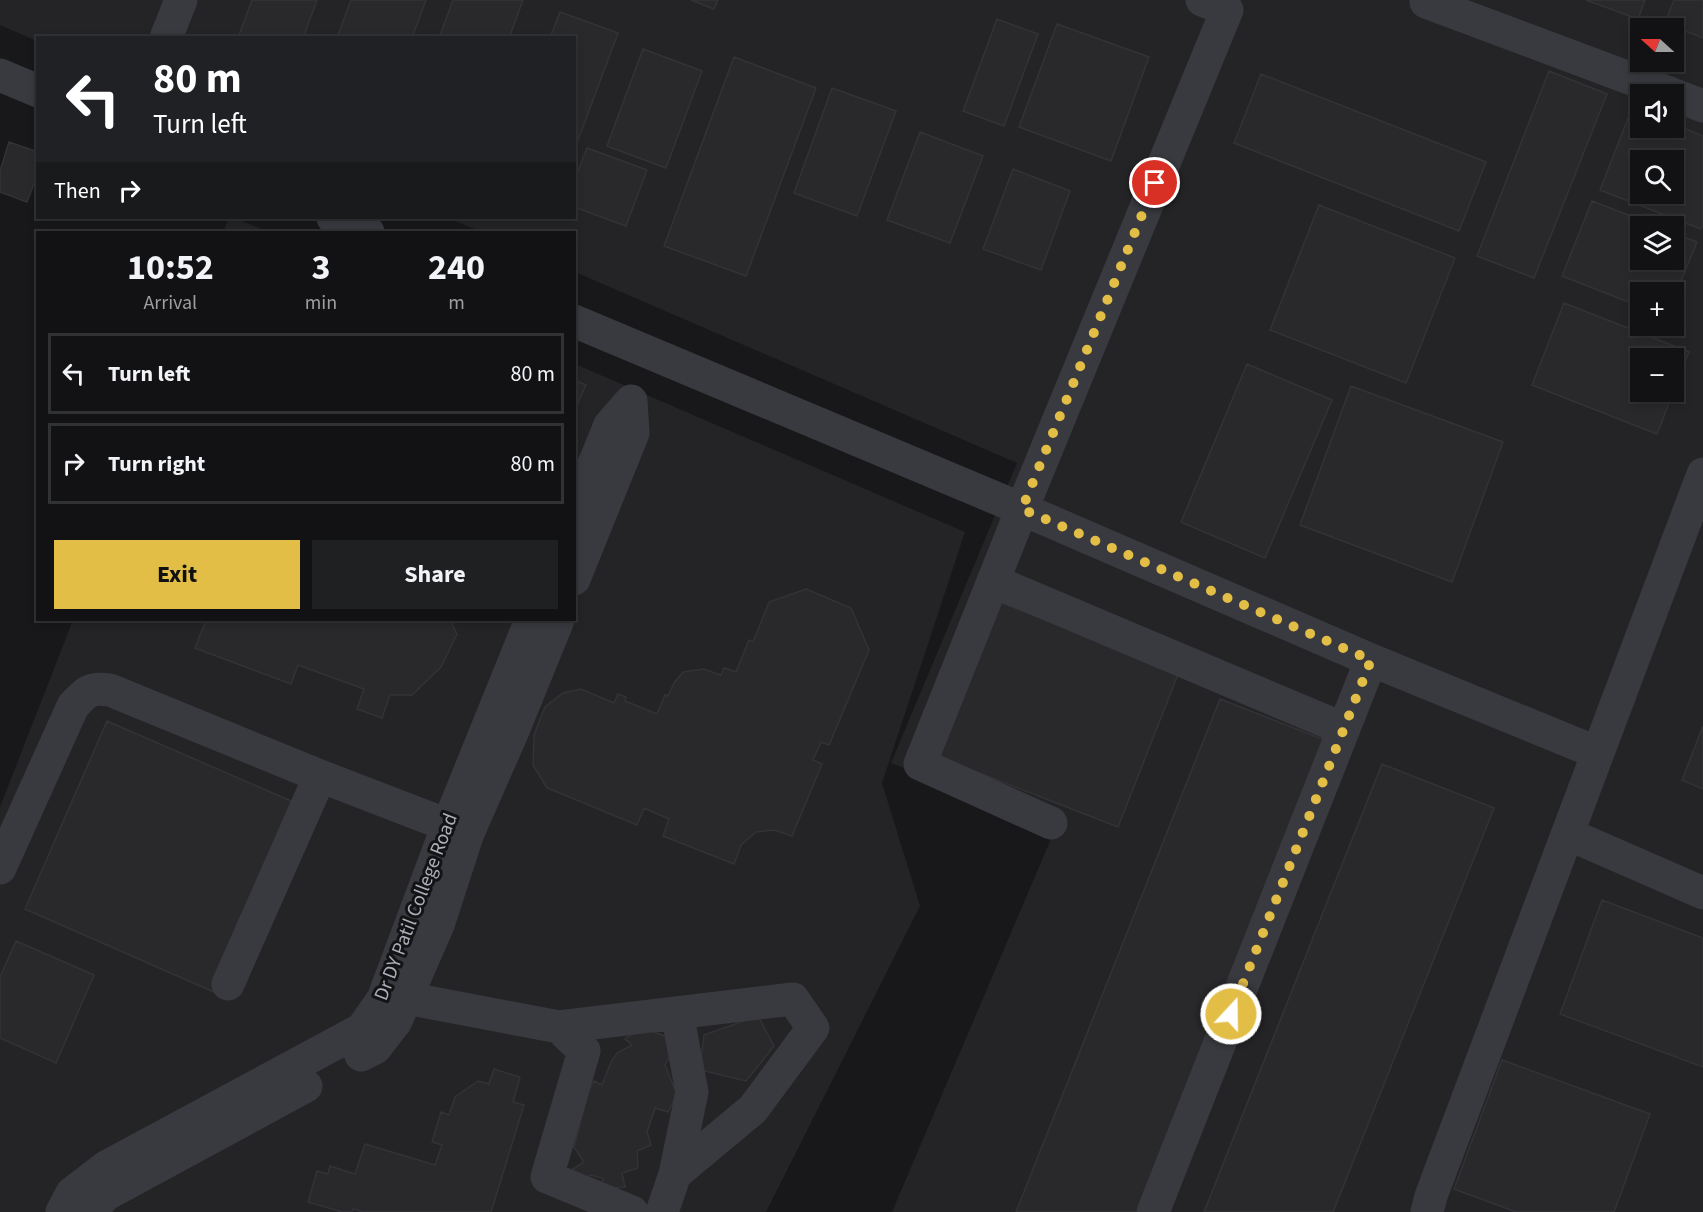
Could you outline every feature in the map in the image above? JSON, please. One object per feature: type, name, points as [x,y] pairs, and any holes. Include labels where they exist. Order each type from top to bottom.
[{"type":"street","points":[[167,36],[181,0]]},
{"type":"street","points":[[1051,823],[920,764],[1227,10],[1202,0]]},
{"type":"street","points":[[1426,2],[1644,84]]},
{"type":"street","points":[[0,75],[36,90]]},
{"type":"street","points":[[1684,99],[1703,106]]},
{"type":"street","points":[[336,219],[366,231]]},
{"type":"street","points":[[576,322],[1022,509],[1371,660],[1598,753]]},
{"type":"street","points":[[576,507],[610,425],[631,401],[651,354]]},
{"type":"street","points":[[576,574],[633,433],[631,401]]},
{"type":"street","points":[[1427,1212],[1703,474]]},
{"type":"street","points":[[993,581],[1344,729]]},
{"type":"street","name":"Dr DY Patil College Road","points":[[91,1212],[105,1195],[375,1048],[396,1021],[400,994],[531,621]]},
{"type":"street","name":"Dr DY Patil College Road","points":[[458,829],[512,733],[558,621]]},
{"type":"street","points":[[1153,1212],[1371,660]]},
{"type":"street","points":[[0,867],[73,706],[86,691],[98,688],[110,690],[320,776],[458,829]]},
{"type":"street","points":[[228,984],[320,776]]},
{"type":"street","points":[[1568,834],[1703,893]]},
{"type":"street","points":[[400,994],[559,1027],[793,999],[813,1028],[753,1109],[675,1174]]},
{"type":"street","name":"Dr DY Patil College Road","points":[[62,1212],[72,1193],[106,1167],[362,1029],[400,994]]},
{"type":"street","points":[[662,1212],[675,1174],[692,1092],[677,1013]]},
{"type":"street","points":[[559,1027],[584,1051],[547,1177],[632,1212]]},
{"type":"shaded area","points":[[0,0],[1703,0],[1703,1212],[1445,1212],[1416,1201],[1411,1212],[892,1212],[1056,827],[891,763],[1017,463],[576,272],[576,231],[480,231],[450,219],[576,219],[576,36],[36,36],[36,41],[0,25]]},
{"type":"shaded area","points":[[229,219],[236,219],[266,231],[223,231]]},
{"type":"shaded area","points":[[576,364],[965,532],[882,783],[920,906],[766,1212],[0,1212],[0,807],[73,621],[576,621]]},
{"type":"building","points":[[252,0],[317,0],[304,36],[239,36]]},
{"type":"building","points":[[351,0],[426,0],[413,36],[338,36]]},
{"type":"building","points":[[453,0],[523,0],[510,36],[440,36]]},
{"type":"building","points":[[691,0],[718,0],[714,9]]},
{"type":"building","points":[[1586,0],[1645,0],[1638,18]]},
{"type":"building","points":[[1674,0],[1703,0],[1703,38],[1684,30],[1684,18],[1667,18]]},
{"type":"building","points":[[560,12],[618,33],[576,146],[576,36],[551,36]]},
{"type":"building","points":[[997,19],[1038,34],[1004,126],[963,111]]},
{"type":"building","points":[[1057,24],[1149,57],[1111,161],[1019,127]]},
{"type":"building","points":[[643,49],[702,71],[666,168],[607,146]]},
{"type":"building","points":[[734,57],[816,88],[746,276],[664,246]]},
{"type":"building","points":[[1549,71],[1607,94],[1534,278],[1477,256]]},
{"type":"building","points":[[1261,74],[1486,162],[1459,231],[1234,143]]},
{"type":"building","points":[[832,88],[896,111],[857,216],[794,193]]},
{"type":"building","points":[[1630,113],[1630,138],[1684,138],[1684,128],[1703,136],[1703,225],[1701,229],[1684,222],[1684,216],[1667,216],[1636,204],[1684,204],[1684,150],[1630,150],[1630,202],[1600,190]]},
{"type":"building","points":[[920,132],[983,156],[950,243],[887,220]]},
{"type":"building","points":[[9,142],[36,151],[36,178],[27,202],[0,192],[0,171]]},
{"type":"building","points":[[587,148],[647,170],[626,226],[576,208],[576,177]]},
{"type":"building","points":[[1013,169],[1070,191],[1041,270],[983,249]]},
{"type":"building","points":[[1592,201],[1631,216],[1630,270],[1684,270],[1684,237],[1697,242],[1681,282],[1630,282],[1630,303],[1562,276]]},
{"type":"building","points":[[1319,205],[1455,258],[1406,383],[1270,330]]},
{"type":"building","points":[[1564,303],[1630,329],[1630,336],[1648,336],[1679,348],[1630,348],[1630,402],[1669,402],[1657,434],[1532,385]]},
{"type":"building","points":[[1684,350],[1689,352],[1684,365]]},
{"type":"building","points":[[1247,364],[1332,400],[1265,558],[1181,522]]},
{"type":"building","points":[[576,381],[586,385],[576,408]]},
{"type":"building","points":[[1351,386],[1503,442],[1452,582],[1300,525]]},
{"type":"building","points":[[806,589],[851,608],[869,650],[829,745],[821,742],[813,760],[822,764],[792,836],[774,830],[756,832],[741,845],[734,864],[663,836],[669,819],[644,808],[637,825],[547,788],[533,765],[534,735],[545,707],[563,693],[581,689],[614,703],[618,694],[626,697],[625,701],[657,714],[665,695],[668,696],[674,683],[683,672],[703,669],[721,675],[724,668],[736,672],[749,640],[753,642],[769,602]]},
{"type":"building","points":[[997,601],[1179,672],[1118,827],[936,756]]},
{"type":"building","points":[[206,621],[450,621],[457,634],[441,667],[412,695],[390,695],[382,718],[357,709],[364,689],[298,665],[291,684],[195,648]]},
{"type":"building","points":[[1220,699],[1327,741],[1140,1212],[1016,1212]]},
{"type":"building","points":[[107,721],[298,804],[216,993],[25,909]]},
{"type":"building","points":[[1703,726],[1703,789],[1682,780]]},
{"type":"building","points":[[1382,764],[1494,808],[1333,1212],[1204,1212]]},
{"type":"building","points":[[1602,900],[1703,938],[1703,1067],[1560,1014]]},
{"type":"building","points":[[16,941],[94,975],[56,1063],[0,1038],[0,977]]},
{"type":"building","points":[[758,1016],[774,1046],[746,1081],[700,1070],[704,1035]]},
{"type":"building","points":[[640,1027],[678,1041],[665,1065],[677,1095],[668,1112],[655,1108],[647,1132],[651,1145],[637,1151],[638,1168],[622,1173],[625,1187],[601,1189],[603,1178],[590,1175],[581,1183],[573,1169],[584,1162],[574,1147],[589,1090],[594,1081],[602,1085],[617,1053],[632,1045],[625,1039]]},
{"type":"building","points":[[1502,1060],[1650,1114],[1614,1212],[1516,1212],[1454,1189]]},
{"type":"building","points":[[494,1069],[520,1077],[513,1102],[524,1105],[491,1212],[363,1212],[353,1209],[352,1212],[342,1212],[308,1202],[317,1171],[328,1174],[330,1166],[355,1174],[365,1144],[435,1165],[442,1145],[432,1142],[441,1112],[449,1115],[455,1097],[478,1081],[489,1084]]},
{"type":"route","points":[[1155,183],[1022,509],[1371,660],[1231,1014]]}]
